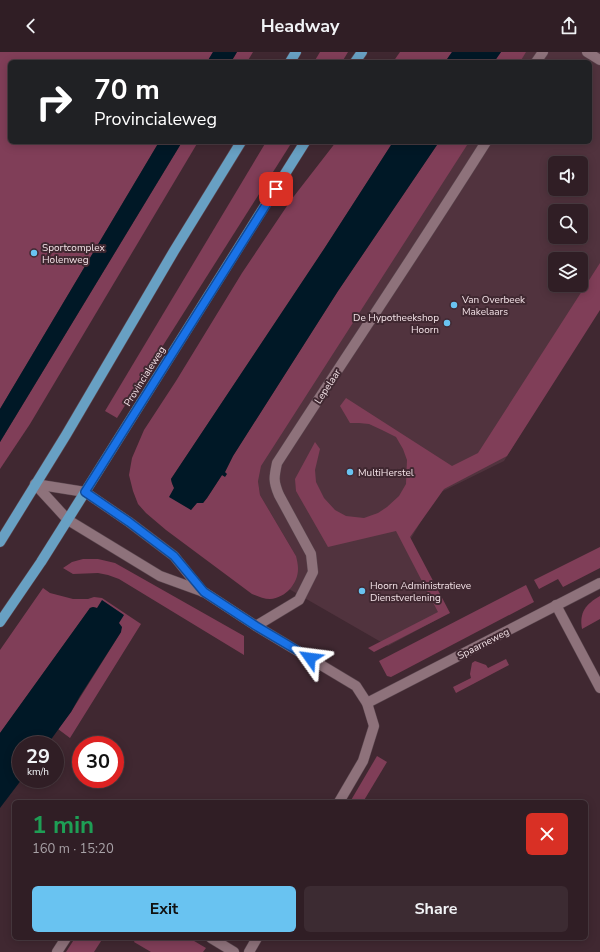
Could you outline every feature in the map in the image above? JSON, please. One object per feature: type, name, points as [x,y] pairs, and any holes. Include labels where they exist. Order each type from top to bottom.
[{"type":"main road","points":[[0,542],[240,144]]},
{"type":"main road","name":"Provincialeweg","points":[[0,622],[68,520],[304,144]]},
{"type":"street","points":[[588,52],[600,60]]},
{"type":"street","name":"Lepelaar","points":[[256,626],[299,600],[312,572],[311,554],[275,485],[274,474],[277,463],[485,144]]},
{"type":"street","points":[[35,484],[85,492],[129,522],[174,556],[204,592]]},
{"type":"street","points":[[35,484],[68,520],[160,576],[204,592],[256,626],[356,686],[367,703],[374,726],[363,760],[340,800]]},
{"type":"street","name":"Spaarneweg","points":[[367,703],[600,583]]},
{"type":"street","points":[[556,605],[600,688]]},
{"type":"street","points":[[57,952],[65,940]]},
{"type":"street","points":[[214,940],[234,952]]},
{"type":"street","points":[[249,952],[256,940]]},
{"type":"shaded area","name":"Sportcomplex Holenweg","points":[[0,52],[213,52],[208,60],[8,60],[8,144],[158,144],[0,409]]},
{"type":"shaded area","points":[[237,52],[253,52],[248,60],[232,60]]},
{"type":"shaded area","points":[[320,52],[348,52],[343,60],[315,60]]},
{"type":"shaded area","points":[[400,52],[452,52],[446,60],[394,60]]},
{"type":"shaded area","points":[[501,52],[600,52],[600,305],[504,461],[437,494],[410,540],[449,613],[388,646],[289,589],[294,584],[296,556],[260,495],[258,481],[233,456],[438,144],[592,144],[592,60],[495,60]]},
{"type":"shaded area","points":[[501,52],[526,52],[521,60],[495,60]]},
{"type":"shaded area","points":[[181,144],[197,144],[30,424],[0,469],[0,442]]},
{"type":"shaded area","points":[[265,144],[291,144],[117,418],[105,411]]},
{"type":"shaded area","points":[[334,144],[392,144],[324,249],[171,479],[176,491],[191,510],[197,502],[203,503],[222,475],[225,476],[225,472],[233,456],[338,291],[438,144],[468,144],[261,466],[258,481],[260,495],[296,556],[298,567],[296,579],[290,589],[281,596],[268,599],[252,594],[166,530],[146,513],[138,504],[129,475],[132,458],[144,430],[242,273],[291,200]]},
{"type":"shaded area","points":[[600,263],[600,310],[507,456],[444,489],[410,537],[450,613],[374,652],[368,648],[438,612],[396,531],[328,547],[296,491],[295,479],[315,442],[320,449],[315,470],[316,482],[324,498],[335,510],[346,516],[364,518],[378,513],[399,496],[406,484],[407,460],[396,437],[369,424],[350,423],[340,406],[346,398],[452,466],[478,453],[581,292],[588,292],[588,282]]},
{"type":"shaded area","points":[[600,547],[600,568],[563,587],[558,579],[539,589],[534,580]]},
{"type":"shaded area","points":[[83,559],[98,559],[115,563],[244,636],[244,655],[119,579],[98,573],[73,574],[63,568],[72,562]]},
{"type":"shaded area","points":[[526,585],[534,602],[391,677],[387,676],[379,661]]},
{"type":"shaded area","points":[[43,588],[50,593],[73,599],[88,599],[94,597],[102,598],[141,624],[70,738],[58,729],[71,712],[121,632],[119,623],[97,608],[90,608],[0,733],[0,650]]},
{"type":"shaded area","points":[[600,596],[600,619],[582,629],[581,623],[583,613],[587,605]]},
{"type":"shaded area","points":[[506,659],[509,665],[456,693],[453,687],[471,678],[470,674],[472,663],[475,661],[486,665],[488,668]]},
{"type":"shaded area","points":[[377,756],[387,762],[364,800],[351,800]]},
{"type":"shaded area","points":[[74,940],[102,940],[94,952],[66,952]]},
{"type":"shaded area","points":[[135,940],[192,940],[206,948],[203,952],[151,952],[134,942]]},
{"type":"water","points":[[213,52],[237,52],[232,60],[208,60]]},
{"type":"water","points":[[452,52],[501,52],[495,60],[446,60]]},
{"type":"water","points":[[158,144],[181,144],[0,442],[0,409]]},
{"type":"water","points":[[392,144],[438,144],[338,291],[233,456],[225,472],[227,474],[225,477],[222,475],[203,503],[197,503],[191,510],[169,497],[174,488],[171,479],[324,249]]},
{"type":"water","points":[[102,600],[124,615],[119,623],[122,627],[121,632],[71,712],[54,736],[12,736],[12,788],[15,788],[0,808],[0,733],[90,608],[97,608]]},
{"type":"place","name":"Sportcomplex Holenweg","points":[[34,253]]},
{"type":"place","name":"Van Overbeek Makelaars","points":[[454,305]]},
{"type":"place","name":"De Hypotheekshop Hoorn","points":[[447,323]]},
{"type":"place","name":"MultiHerstel","points":[[350,472]]},
{"type":"place","name":"Hoorn Administratieve Dienstverlening","points":[[362,591]]},
{"type":"route","points":[[276,189],[85,492],[129,522],[174,556],[204,592],[256,626],[310,658]]}]
